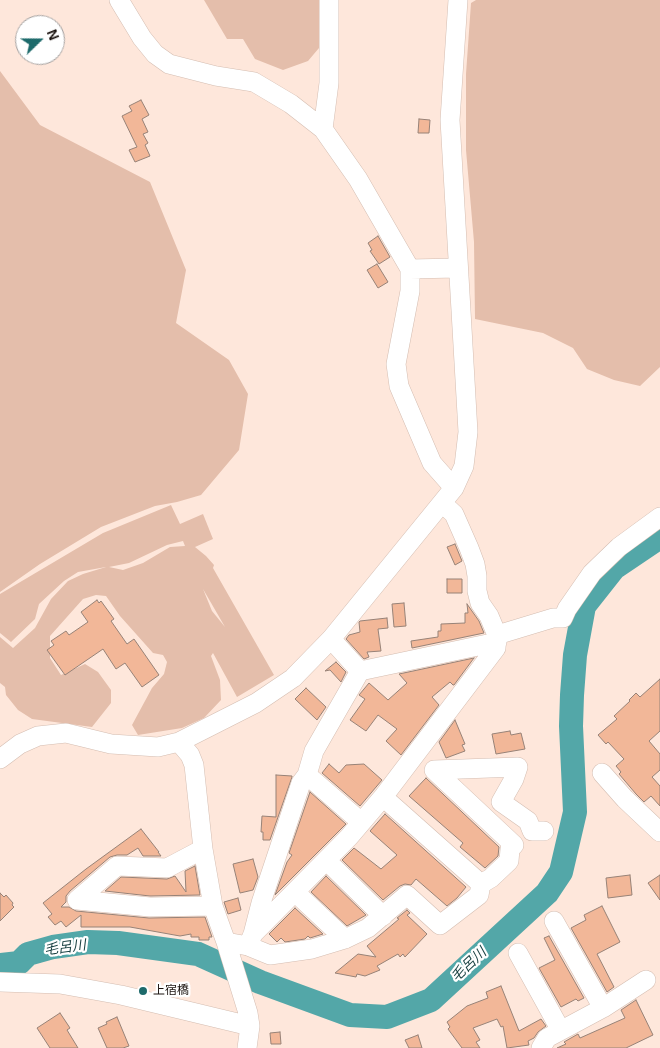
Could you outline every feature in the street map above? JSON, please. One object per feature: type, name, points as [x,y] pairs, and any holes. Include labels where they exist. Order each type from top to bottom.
[{"type":"street","points":[[119,0],[142,38],[155,54],[169,64],[216,76],[254,82],[291,104],[323,129],[358,180],[410,269],[410,291],[396,364],[399,386],[432,463],[454,488]]},
{"type":"street","points":[[323,129],[330,83],[329,0]]},
{"type":"street","points":[[0,759],[20,744],[38,736],[66,733],[111,744],[158,747],[183,740],[256,703],[293,678],[331,639],[454,488],[464,466],[468,432],[464,344],[457,268],[450,120],[458,0]]},
{"type":"street","points":[[410,269],[457,268]]},
{"type":"street","points":[[228,947],[251,940],[327,861],[383,797],[496,648],[497,639],[489,616],[480,603],[476,591],[477,576],[475,564],[467,542],[454,514],[442,503]]},
{"type":"street","points":[[251,940],[261,903],[301,783],[307,775],[314,751],[360,671],[497,639],[553,618],[563,618],[567,609],[592,573],[619,547],[660,517]]},
{"type":"street","points":[[331,639],[360,671]]},
{"type":"street","points":[[183,740],[194,765],[213,906],[228,947],[249,1019],[247,1048]]},
{"type":"street","points":[[403,770],[518,767],[514,779],[501,802],[528,821],[532,831],[544,831]]},
{"type":"street","points":[[251,940],[270,956],[312,949],[345,939],[368,928],[408,895],[440,925],[479,895],[481,884],[491,878],[508,861],[510,849],[514,844],[434,770]]},
{"type":"street","points":[[602,773],[660,832]]},
{"type":"street","points":[[307,775],[361,822]]},
{"type":"street","points":[[383,797],[481,884]]},
{"type":"street","points":[[204,848],[167,868],[116,866],[77,900],[150,907],[213,906]]},
{"type":"street","points":[[327,861],[383,916]]},
{"type":"street","points":[[296,893],[345,939]]},
{"type":"street","points":[[554,921],[603,1008]]},
{"type":"street","points":[[518,952],[560,1030]]},
{"type":"street","points":[[541,1048],[547,1038],[603,1008],[646,980]]},
{"type":"street","points":[[0,982],[60,984],[249,1019]]},
{"type":"shaded area","points":[[204,0],[321,0],[319,48],[308,61],[283,70],[255,59],[243,39],[227,39]]},
{"type":"shaded area","points":[[476,0],[660,0],[660,367],[640,386],[614,380],[587,369],[573,348],[543,333],[475,319],[474,242],[466,150],[466,74],[471,3]]},
{"type":"shaded area","points":[[0,71],[40,125],[150,182],[186,270],[176,323],[229,360],[248,394],[239,450],[201,495],[155,506],[101,527],[40,564],[0,592]]},
{"type":"shaded area","points":[[171,505],[180,524],[203,514],[213,539],[195,547],[214,565],[213,568],[274,675],[237,697],[213,653],[211,656],[220,680],[221,700],[204,718],[182,728],[138,735],[132,725],[152,688],[164,674],[167,662],[163,655],[153,653],[120,616],[106,596],[96,595],[83,599],[50,636],[50,658],[61,675],[85,664],[98,672],[111,690],[111,703],[92,727],[32,719],[18,710],[6,695],[5,687],[0,683],[0,637],[13,648],[35,628],[51,599],[68,581],[106,567],[78,572],[64,581],[39,604],[35,619],[11,642],[0,633],[0,594],[103,533]],"holes":[[[183,541],[185,546],[170,547],[143,563],[123,570],[109,567],[129,563],[167,545]],[[203,589],[225,627],[212,611]]]},
{"type":"building","points":[[141,100],[149,115],[142,119],[148,132],[143,134],[148,143],[145,145],[150,156],[135,162],[129,150],[137,147],[122,116],[132,111],[129,106]]},
{"type":"building","points":[[419,119],[430,120],[429,133],[418,133]]},
{"type":"building","points":[[378,236],[390,257],[379,264],[370,251],[372,250],[368,243]]},
{"type":"building","points":[[377,264],[388,282],[378,288],[367,270]]},
{"type":"building","points":[[455,544],[462,561],[455,565],[447,547]]},
{"type":"building","points":[[447,579],[462,579],[462,593],[447,593]]},
{"type":"building","points":[[97,600],[99,603],[101,601],[114,619],[111,621],[127,644],[134,639],[159,675],[142,687],[125,663],[116,669],[103,649],[65,675],[47,650],[54,645],[51,641],[66,631],[69,635],[88,622],[81,612]]},
{"type":"building","points":[[404,603],[406,626],[394,627],[392,604]]},
{"type":"building","points":[[467,604],[479,621],[484,633],[412,648],[411,641],[438,637],[438,631],[441,631],[441,624],[465,623],[465,613],[468,613]]},
{"type":"building","points":[[387,618],[388,628],[378,629],[381,651],[367,652],[369,657],[364,659],[346,639],[349,635],[360,632],[360,621]]},
{"type":"building","points":[[474,658],[454,685],[450,682],[432,697],[439,705],[401,755],[386,741],[397,729],[378,715],[366,731],[350,720],[365,699],[359,695],[369,683],[388,700],[407,683],[399,674]]},
{"type":"building","points":[[336,662],[346,672],[341,682],[330,670],[325,671]]},
{"type":"building","points":[[660,679],[660,731],[649,741],[660,754],[660,770],[652,777],[660,786],[660,806],[651,796],[644,802],[636,794],[619,774],[621,772],[616,766],[624,759],[608,742],[606,744],[598,735],[617,719],[614,716],[636,693],[640,697]]},
{"type":"building","points":[[306,688],[326,707],[317,720],[295,699]]},
{"type":"building","points":[[455,720],[465,744],[462,745],[465,751],[446,758],[439,742]]},
{"type":"building","points":[[510,731],[511,735],[521,733],[525,749],[496,754],[492,734]]},
{"type":"building","points":[[329,764],[339,773],[346,765],[364,764],[382,780],[360,806],[322,773]]},
{"type":"building","points":[[276,775],[292,777],[270,840],[263,840],[263,832],[261,832],[262,816],[276,817]]},
{"type":"building","points":[[426,778],[499,847],[498,856],[485,868],[460,847],[463,843],[409,796]]},
{"type":"building","points":[[310,792],[346,824],[275,895],[287,862],[292,855],[289,853]]},
{"type":"building","points":[[385,814],[466,887],[447,906],[416,879],[411,885],[405,884],[400,886],[383,900],[342,860],[354,848],[381,869],[397,855],[370,831]]},
{"type":"building","points":[[141,829],[161,856],[143,856],[138,848],[127,855],[110,857],[70,891],[66,896],[66,902],[61,907],[69,907],[76,911],[149,918],[205,917],[212,937],[209,937],[209,940],[199,940],[199,937],[191,937],[191,934],[180,936],[130,927],[81,927],[81,915],[66,927],[61,921],[55,925],[48,917],[52,914],[43,903]]},
{"type":"building","points":[[253,859],[258,877],[253,890],[240,893],[233,864]]},
{"type":"building","points":[[195,866],[200,895],[150,896],[105,891],[121,877],[167,879],[175,876],[186,892],[185,871]]},
{"type":"building","points":[[630,875],[632,895],[608,898],[606,878]]},
{"type":"building","points":[[660,875],[660,900],[648,883]]},
{"type":"building","points":[[326,876],[366,915],[347,926],[311,892]]},
{"type":"building","points":[[0,893],[4,897],[6,895],[14,907],[0,921]]},
{"type":"building","points":[[238,898],[241,910],[228,914],[224,902]]},
{"type":"building","points":[[602,906],[620,942],[597,954],[614,987],[607,992],[571,928],[586,920],[584,915]]},
{"type":"building","points":[[295,908],[323,934],[285,942],[281,938],[277,942],[269,934]]},
{"type":"building","points":[[407,910],[410,913],[407,915],[427,934],[405,957],[403,954],[400,957],[398,954],[377,966],[380,970],[365,976],[357,974],[356,977],[335,973],[358,954],[376,957],[367,946]]},
{"type":"building","points":[[549,936],[584,998],[578,1001],[576,999],[561,1007],[539,968],[555,960],[544,938]]},
{"type":"building","points":[[501,986],[519,1031],[541,1019],[546,1026],[534,1038],[528,1041],[529,1045],[507,1048],[503,1026],[501,1027],[497,1019],[473,1028],[480,1040],[476,1042],[480,1048],[462,1048],[448,1029],[450,1027],[447,1022],[467,1006],[488,998],[486,992]]},
{"type":"building","points":[[636,1000],[653,1035],[626,1048],[557,1048],[566,1044],[564,1042],[578,1034],[580,1038],[625,1018],[621,1010]]},
{"type":"building","points":[[60,1013],[70,1028],[67,1030],[78,1048],[50,1048],[37,1028]]},
{"type":"building","points":[[117,1017],[129,1046],[107,1048],[98,1028]]},
{"type":"building","points":[[280,1032],[281,1044],[271,1044],[270,1033]]},
{"type":"building","points":[[418,1035],[422,1048],[409,1048],[405,1040]]},
{"type":"waterway","name":"毛呂川","points":[[0,965],[19,963],[28,954],[53,947],[88,942],[118,943],[198,954],[260,982],[350,1015],[387,1017],[431,1000],[547,893],[561,872],[575,812],[571,726],[572,695],[575,655],[584,606],[614,568],[660,537]]},
{"type":"place","name":"上宿橋","points":[[143,991]]}]
